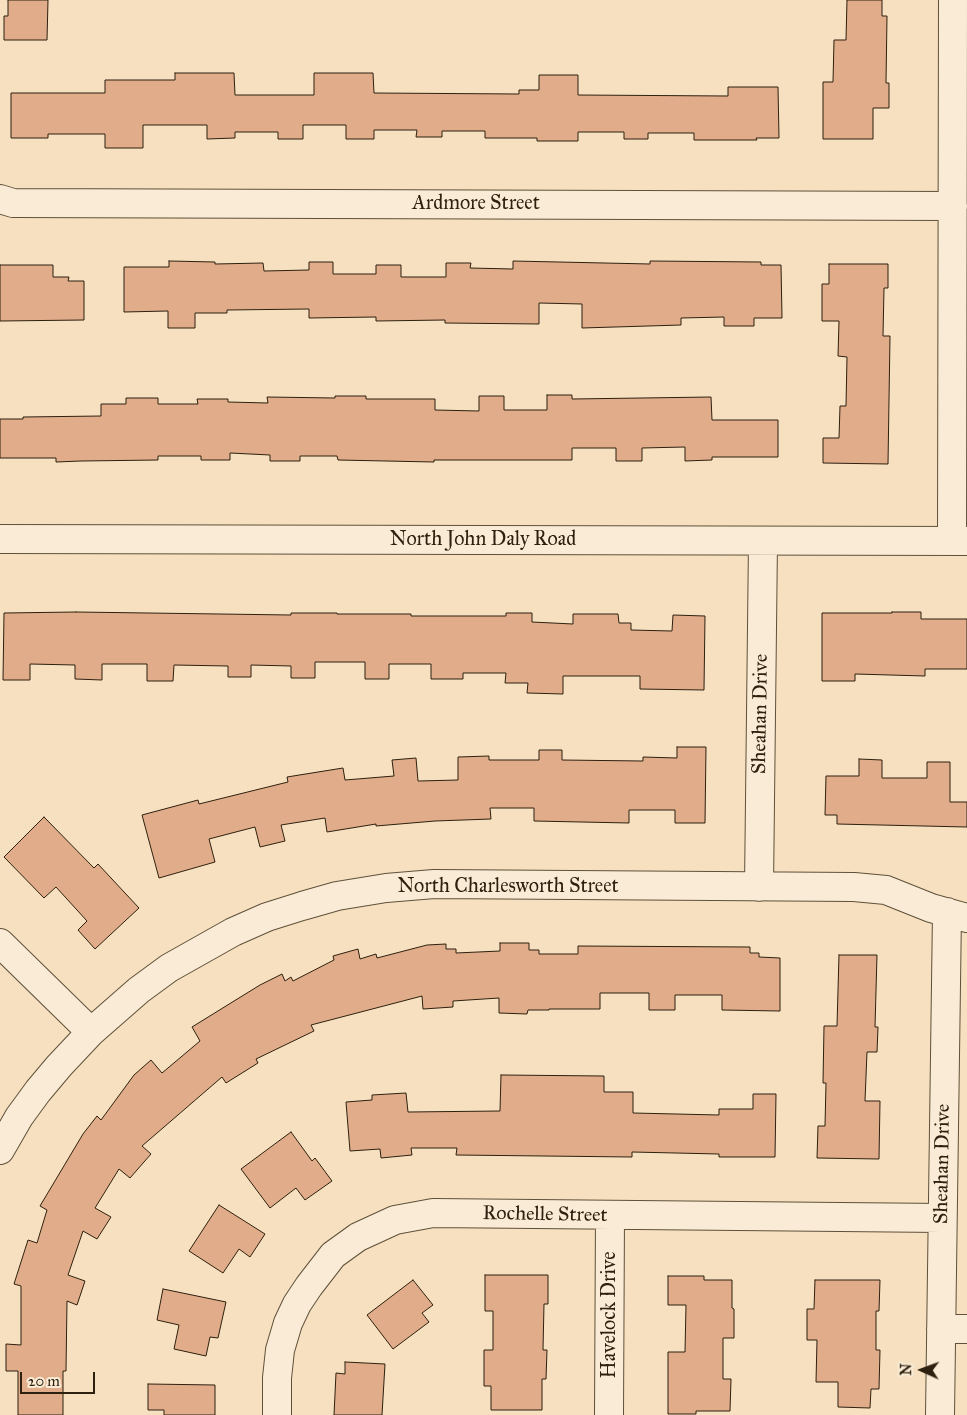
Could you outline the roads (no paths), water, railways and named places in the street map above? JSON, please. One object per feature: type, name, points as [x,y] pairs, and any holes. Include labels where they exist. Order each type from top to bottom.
[{"type":"street","points":[[953,0],[953,206],[959,541]]},
{"type":"street","name":"Ardmore Street","points":[[0,199],[13,203],[953,206]]},
{"type":"street","name":"North John Daly Road","points":[[0,540],[959,541]]},
{"type":"street","name":"Sheahan Drive","points":[[759,887],[763,541]]},
{"type":"street","name":"North Charlesworth Street","points":[[0,1150],[19,1117],[38,1091],[91,1032],[139,990],[169,968],[233,932],[267,917],[337,896],[386,888],[434,884],[854,887],[886,890],[932,908],[957,915]]},
{"type":"street","name":"Sheahan Drive","points":[[940,1415],[954,1329],[942,1218],[957,915]]},
{"type":"street","points":[[0,943],[91,1032]]},
{"type":"street","name":"Rochelle Street","points":[[276,1415],[280,1350],[288,1323],[297,1304],[333,1255],[358,1237],[395,1220],[433,1213],[942,1218]]},
{"type":"street","name":"Havelock Drive","points":[[609,1415],[610,1215]]}]
